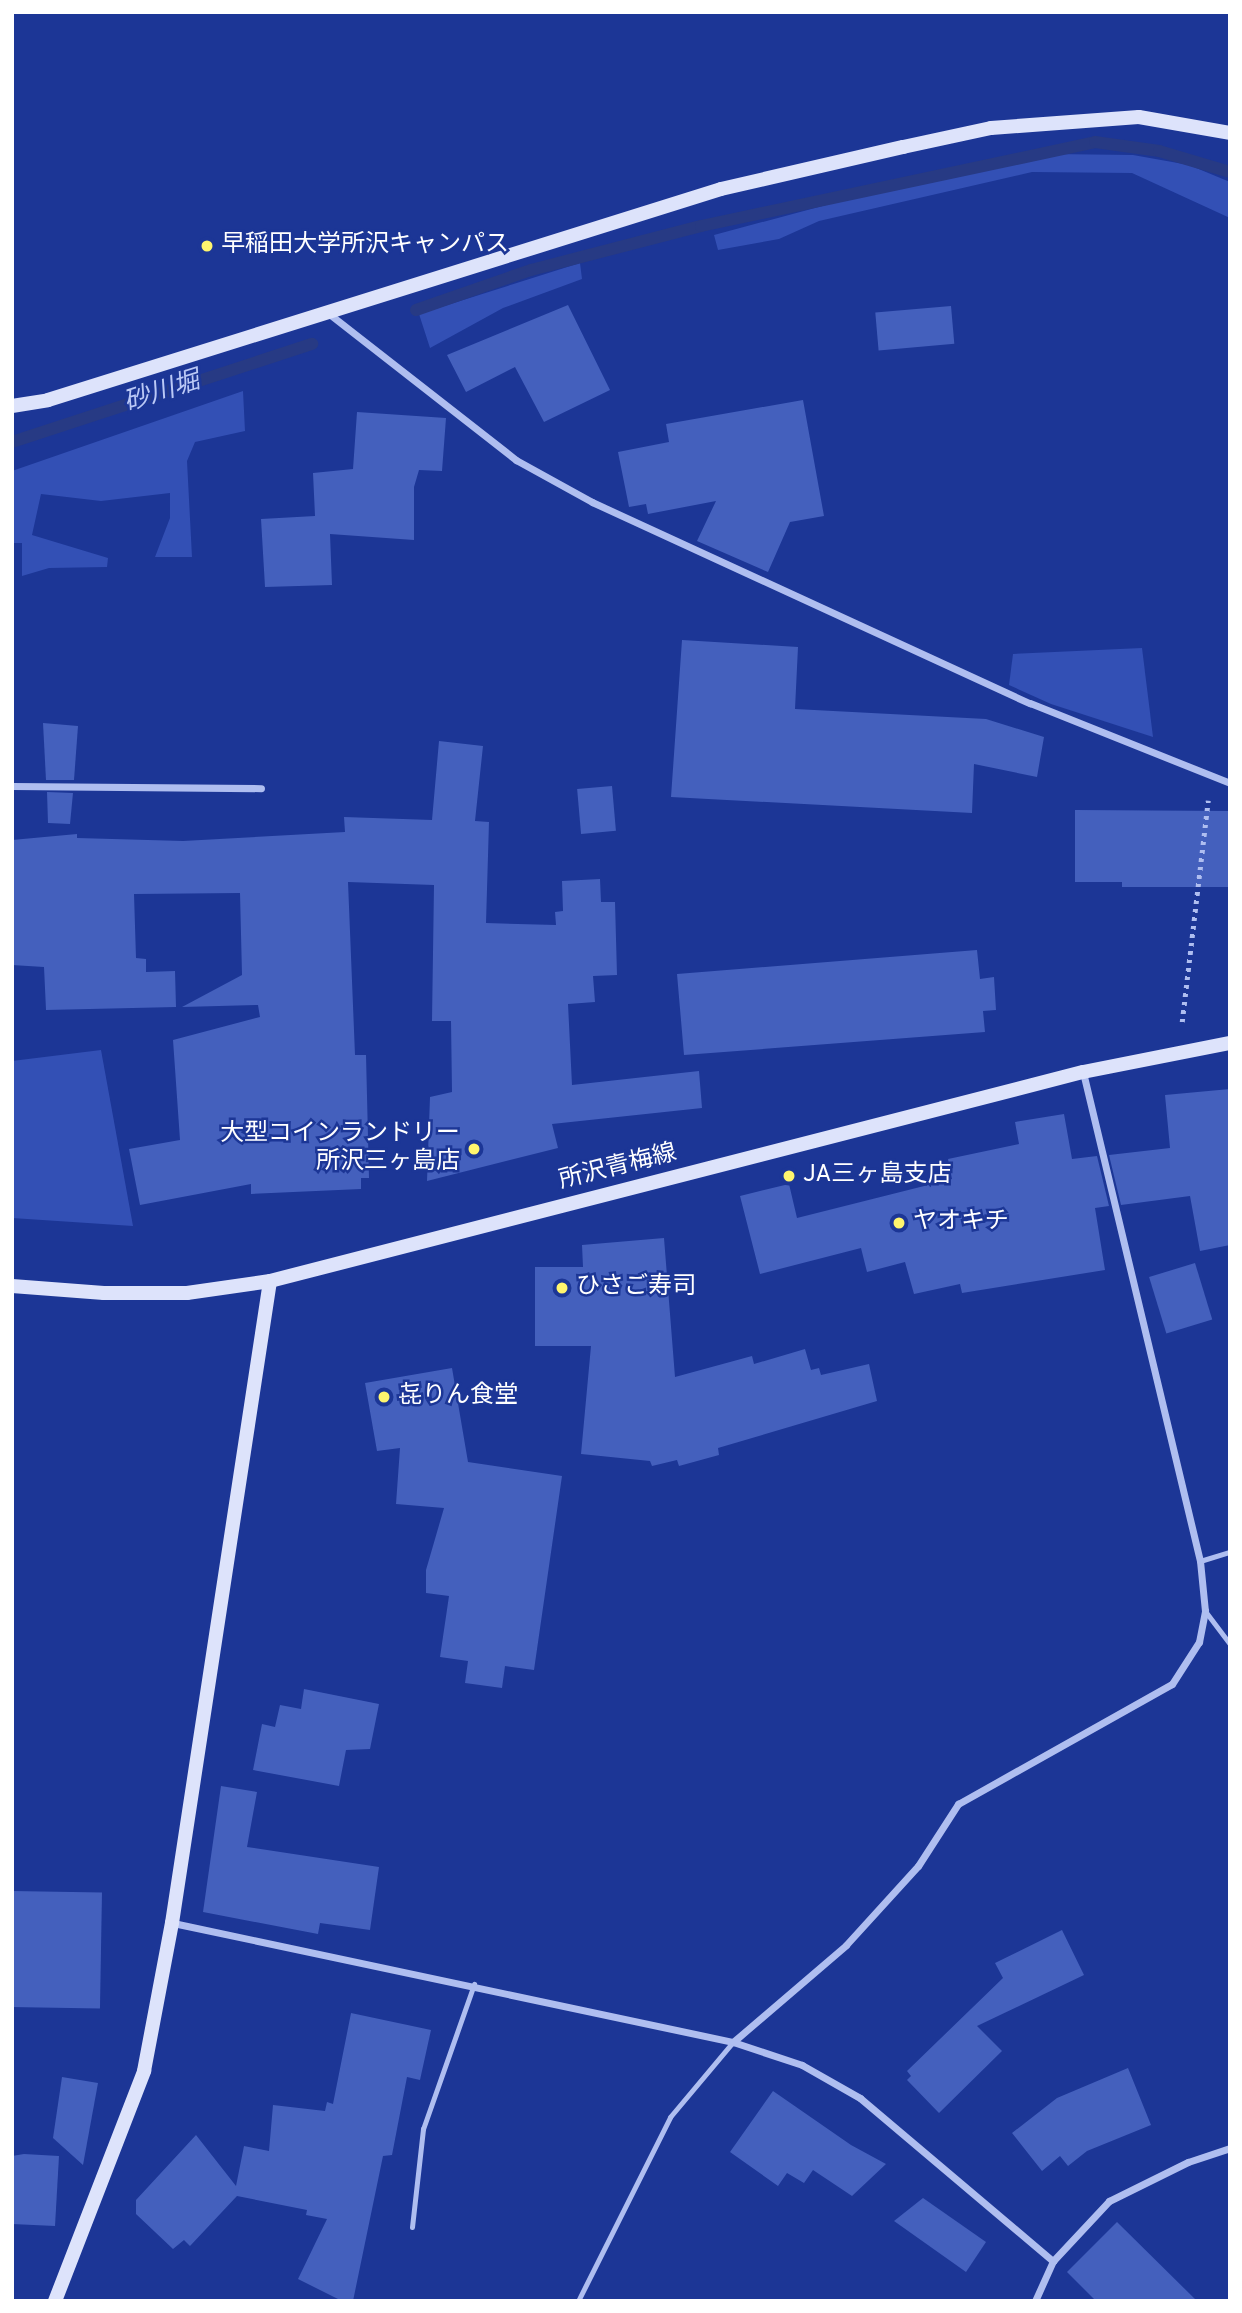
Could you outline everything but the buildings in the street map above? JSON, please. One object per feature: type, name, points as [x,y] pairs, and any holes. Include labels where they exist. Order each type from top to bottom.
[{"type":"street","points":[[12,406],[48,400],[721,189],[991,128],[1139,117],[1230,132]]},
{"type":"street","points":[[328,313],[516,460],[592,502],[1030,703],[1230,783]]},
{"type":"street","points":[[12,786],[261,788]]},
{"type":"street","name":"所沢青梅線","points":[[12,1286],[104,1293],[187,1293],[270,1281],[1083,1072],[1230,1043]]},
{"type":"street","points":[[733,2042],[846,1945],[918,1866],[958,1804],[1172,1684],[1199,1642],[1205,1611],[1200,1561],[1083,1072]]},
{"type":"street","points":[[55,2301],[144,2071],[172,1923],[270,1281]]},
{"type":"street","points":[[172,1923],[474,1984],[733,2042],[802,2065],[860,2098],[1053,2261]]},
{"type":"street","points":[[1035,2301],[1053,2261],[1109,2202],[1188,2162],[1230,2148]]},
{"type":"lane","points":[[1200,1561],[1230,1552]]},
{"type":"lane","points":[[1205,1611],[1230,1644]]},
{"type":"lane","points":[[412,2227],[423,2129],[474,1984]]},
{"type":"lane","points":[[578,2301],[670,2118],[733,2042]]},
{"type":"path","points":[[1178,1052],[1210,776]]},
{"type":"shaded area","points":[[1051,154],[1133,155],[1189,165],[1230,182],[1230,218],[1132,173],[1032,172],[819,221],[779,239],[718,250],[714,235],[867,194]]},
{"type":"shaded area","points":[[580,263],[582,279],[503,308],[430,348],[419,314]]},
{"type":"shaded area","points":[[243,391],[245,431],[195,442],[187,461],[192,557],[155,557],[170,518],[170,493],[101,501],[41,494],[32,535],[108,558],[107,567],[49,568],[22,576],[22,543],[12,543],[12,471]]},
{"type":"shaded area","points":[[1142,648],[1153,737],[1051,704],[1009,685],[1013,654]]},
{"type":"shaded area","points":[[101,1050],[133,1226],[12,1218],[12,1061]]},
{"type":"waterway","points":[[416,310],[531,270],[701,226],[1095,142],[1159,151],[1230,172]]},
{"type":"waterway","name":"砂川堀","points":[[12,442],[312,344]]},
{"type":"place","name":"早稲田大学所沢キャンパス","points":[[207,246]]},
{"type":"place","name":"大型コインランドリー 所沢三ヶ島店","points":[[474,1149]]},
{"type":"place","name":"JA三ヶ島支店","points":[[789,1176]]},
{"type":"place","name":"ヤオキチ","points":[[899,1223]]},
{"type":"place","name":"ひさご寿司","points":[[562,1288]]},
{"type":"place","name":"㐂りん食堂","points":[[384,1397]]}]
